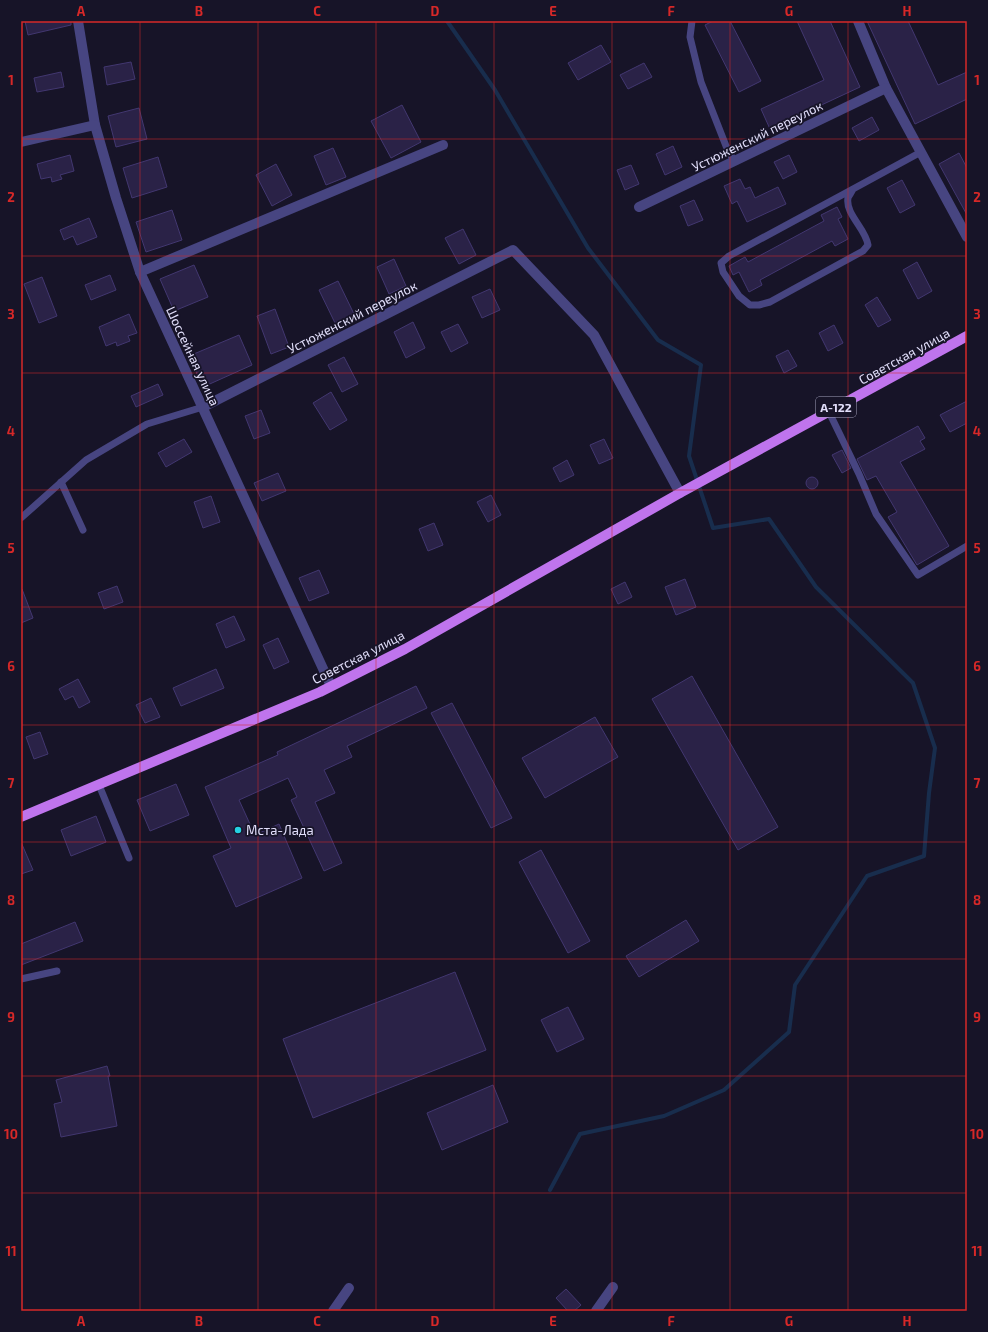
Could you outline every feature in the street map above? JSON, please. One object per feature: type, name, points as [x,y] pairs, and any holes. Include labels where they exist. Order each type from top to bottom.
[{"type":"main road","name":"Советская улица","points":[[21,816],[99,785],[320,692],[405,649],[690,487],[967,336]]},
{"type":"street","name":"Шоссейная улица","points":[[78,21],[95,125],[116,198],[140,272],[331,686]]},
{"type":"street","points":[[858,21],[886,88],[967,237]]},
{"type":"street","name":"Устюженский переулок","points":[[639,207],[886,88]]},
{"type":"street","points":[[21,142],[95,125]]},
{"type":"street","points":[[140,272],[443,145]]},
{"type":"street","name":"Устюженский переулок","points":[[203,407],[513,250],[594,335],[680,493]]},
{"type":"street","points":[[596,1311],[613,1287]]},
{"type":"street","points":[[333,1311],[349,1288]]},
{"type":"lane","points":[[692,21],[690,37],[701,82],[726,146],[734,161]]},
{"type":"lane","points":[[853,189],[848,198],[849,209],[867,239],[868,245],[863,251],[770,302],[759,305],[750,305],[739,296],[723,272],[721,263],[729,256],[921,152]]},
{"type":"lane","points":[[21,518],[86,460],[147,424],[203,407]]},
{"type":"lane","points":[[829,412],[859,474],[876,514],[918,575],[967,546]]},
{"type":"lane","points":[[61,482],[83,530]]},
{"type":"lane","points":[[99,785],[129,858]]},
{"type":"lane","points":[[21,979],[57,970]]},
{"type":"building","points":[[25,21],[71,21],[71,25],[28,35]]},
{"type":"building","points":[[713,21],[730,21],[761,81],[739,92],[705,25]]},
{"type":"building","points":[[797,21],[830,21],[860,87],[770,129],[761,109],[824,80]]},
{"type":"building","points":[[867,21],[908,21],[938,85],[967,72],[967,99],[915,124]]},
{"type":"building","points":[[601,45],[611,62],[578,80],[568,63]]},
{"type":"building","points":[[131,62],[135,79],[107,85],[104,67]]},
{"type":"building","points":[[644,63],[652,77],[628,89],[620,75]]},
{"type":"building","points":[[61,72],[64,87],[37,92],[34,78]]},
{"type":"building","points":[[402,105],[421,142],[391,158],[371,121]]},
{"type":"building","points":[[139,108],[147,139],[116,147],[108,116]]},
{"type":"building","points":[[872,117],[879,130],[859,141],[852,128]]},
{"type":"building","points":[[673,146],[682,167],[665,175],[656,154]]},
{"type":"building","points":[[333,148],[346,177],[326,185],[314,156]]},
{"type":"building","points":[[959,153],[967,168],[967,215],[939,164]]},
{"type":"building","points":[[70,155],[74,171],[60,175],[62,179],[52,182],[51,177],[41,179],[37,164]]},
{"type":"building","points":[[789,155],[797,172],[783,179],[774,162]]},
{"type":"building","points":[[158,157],[167,187],[132,198],[123,168]]},
{"type":"building","points":[[276,164],[292,195],[272,206],[256,175]]},
{"type":"building","points":[[631,165],[639,184],[625,190],[617,170]]},
{"type":"building","points":[[740,179],[745,189],[750,187],[755,198],[778,187],[786,204],[747,222],[737,201],[732,204],[724,186]]},
{"type":"building","points":[[902,180],[915,205],[900,213],[887,188]]},
{"type":"building","points":[[694,200],[703,220],[688,226],[680,206]]},
{"type":"building","points":[[837,207],[842,217],[838,219],[848,239],[835,246],[832,241],[760,280],[762,285],[749,292],[739,272],[733,275],[729,266],[745,257],[748,262],[824,221],[821,215]]},
{"type":"building","points":[[172,210],[182,240],[146,252],[136,222]]},
{"type":"building","points":[[89,218],[97,237],[77,245],[73,236],[64,240],[60,230]]},
{"type":"building","points":[[463,229],[476,255],[459,264],[445,238]]},
{"type":"building","points":[[394,259],[406,286],[389,294],[377,267]]},
{"type":"building","points":[[917,262],[932,291],[918,299],[903,270]]},
{"type":"building","points":[[194,265],[208,297],[174,311],[160,279]]},
{"type":"building","points":[[110,275],[116,290],[91,300],[85,285]]},
{"type":"building","points":[[42,277],[57,316],[39,323],[24,284]]},
{"type":"building","points":[[338,281],[354,314],[335,323],[319,290]]},
{"type":"building","points":[[490,289],[500,310],[482,318],[472,297]]},
{"type":"building","points":[[877,297],[891,320],[878,327],[865,305]]},
{"type":"building","points":[[275,309],[289,347],[271,354],[257,316]]},
{"type":"building","points":[[129,314],[137,333],[128,336],[130,341],[117,346],[116,342],[106,346],[99,327]]},
{"type":"building","points":[[413,322],[425,348],[406,358],[394,332]]},
{"type":"building","points":[[458,324],[468,343],[451,352],[441,332]]},
{"type":"building","points":[[834,325],[843,343],[828,351],[819,333]]},
{"type":"building","points":[[239,335],[252,365],[203,387],[189,356]]},
{"type":"building","points":[[788,350],[797,366],[784,373],[776,356]]},
{"type":"building","points":[[344,357],[358,384],[342,392],[328,365]]},
{"type":"building","points":[[158,384],[163,395],[136,407],[131,396]]},
{"type":"building","points":[[331,392],[347,420],[330,430],[313,403]]},
{"type":"building","points":[[967,401],[967,423],[950,432],[940,415]]},
{"type":"building","points":[[261,410],[270,433],[254,439],[245,416]]},
{"type":"building","points":[[918,426],[925,438],[920,441],[925,449],[900,462],[949,546],[917,565],[888,517],[897,512],[876,476],[867,480],[857,459]]},
{"type":"building","points":[[184,439],[192,452],[166,467],[158,453]]},
{"type":"building","points":[[604,439],[613,458],[599,464],[590,445]]},
{"type":"building","points":[[842,450],[851,468],[842,473],[832,455]]},
{"type":"building","points":[[567,460],[574,475],[560,482],[553,468]]},
{"type":"building","points":[[278,473],[286,491],[262,501],[254,483]]},
{"type":"building","points":[[812,477],[816,479],[818,483],[816,487],[812,489],[808,487],[806,483],[808,479]]},
{"type":"building","points":[[491,495],[501,515],[488,522],[477,502]]},
{"type":"building","points":[[211,496],[220,522],[203,528],[194,502]]},
{"type":"building","points":[[434,523],[443,545],[428,551],[419,529]]},
{"type":"building","points":[[319,570],[329,593],[309,601],[299,578]]},
{"type":"building","points":[[685,579],[696,607],[676,615],[665,587]]},
{"type":"building","points":[[625,582],[632,597],[618,604],[611,589]]},
{"type":"building","points":[[117,586],[123,602],[104,609],[98,593]]},
{"type":"building","points":[[21,589],[33,618],[21,623]]},
{"type":"building","points":[[234,616],[245,640],[226,648],[216,624]]},
{"type":"building","points":[[278,638],[289,662],[274,669],[263,645]]},
{"type":"building","points":[[216,669],[224,688],[181,706],[173,688]]},
{"type":"building","points":[[692,676],[778,827],[738,850],[652,699]]},
{"type":"building","points":[[78,679],[90,702],[79,708],[73,696],[65,700],[59,689]]},
{"type":"building","points":[[416,686],[427,708],[347,746],[352,757],[324,770],[335,793],[315,802],[342,863],[324,871],[291,800],[297,797],[288,778],[239,800],[255,835],[279,824],[302,878],[236,907],[213,856],[231,848],[205,787],[278,755],[277,752]]},
{"type":"building","points":[[151,698],[160,717],[145,723],[136,705]]},
{"type":"building","points":[[452,703],[512,818],[491,828],[431,713]]},
{"type":"building","points":[[595,717],[618,757],[545,798],[522,758]]},
{"type":"building","points":[[40,732],[48,754],[34,759],[26,737]]},
{"type":"building","points":[[176,784],[189,815],[150,831],[137,800]]},
{"type":"building","points":[[96,816],[106,842],[71,856],[61,830]]},
{"type":"building","points":[[21,842],[33,870],[21,874]]},
{"type":"building","points":[[541,850],[590,941],[568,953],[519,862]]},
{"type":"building","points":[[686,920],[699,941],[639,977],[626,956]]},
{"type":"building","points":[[75,922],[83,941],[21,965],[21,944]]},
{"type":"building","points":[[455,972],[486,1050],[313,1118],[283,1039]]},
{"type":"building","points":[[568,1007],[584,1039],[557,1052],[541,1020]]},
{"type":"building","points":[[107,1066],[110,1076],[108,1076],[117,1126],[61,1137],[54,1104],[62,1102],[56,1080]]},
{"type":"building","points":[[493,1085],[508,1122],[442,1150],[427,1113]]},
{"type":"building","points":[[566,1289],[581,1305],[574,1311],[568,1311],[556,1298]]},
{"type":"waterway","points":[[447,21],[495,90],[588,248],[658,340],[701,365],[689,456],[713,528],[769,519],[816,587],[913,683],[935,748],[929,793],[924,856],[867,876],[795,985],[789,1032],[724,1090],[664,1116],[580,1134],[550,1190]]},
{"type":"place","name":"Мста-Лада","points":[[238,830]]}]
